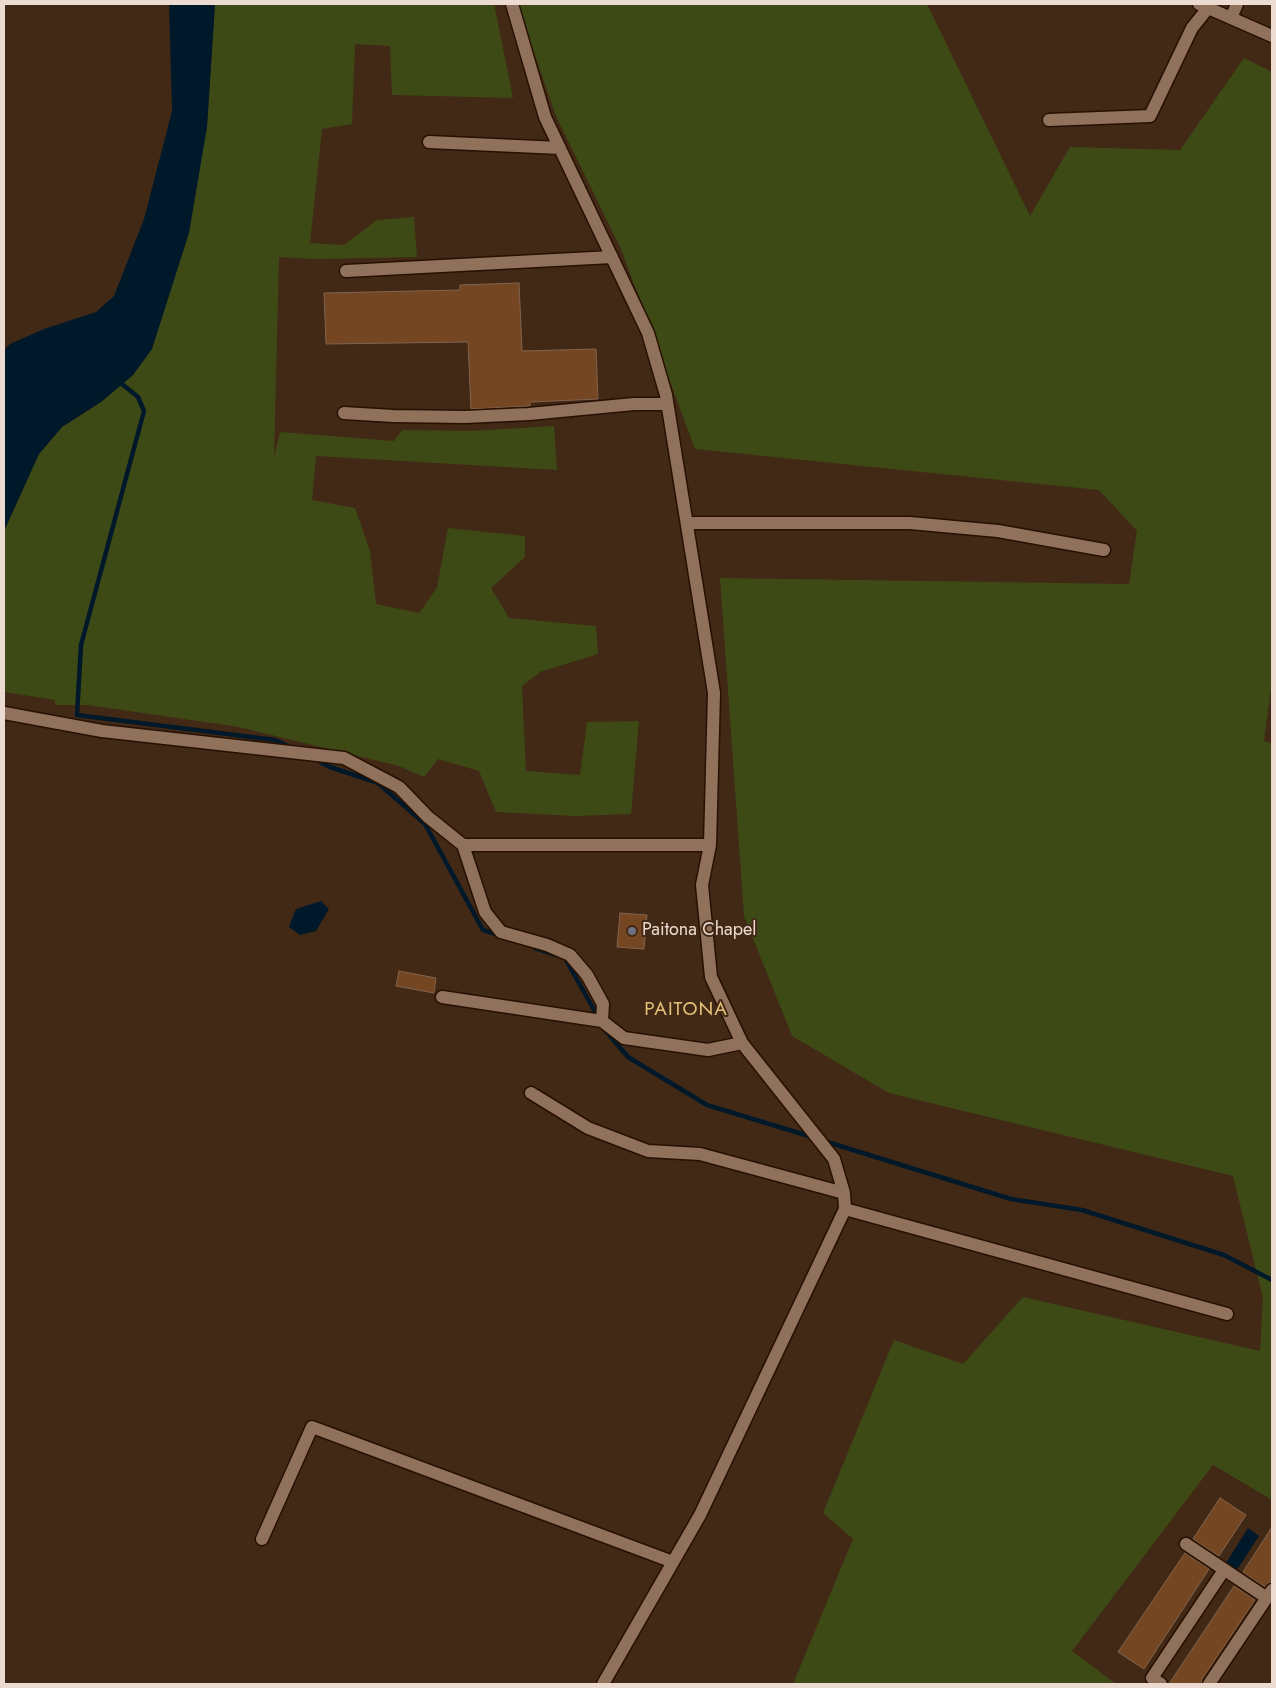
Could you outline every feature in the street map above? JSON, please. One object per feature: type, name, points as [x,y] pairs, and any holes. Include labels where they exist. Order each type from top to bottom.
[{"type":"street","points":[[512,4],[545,117],[648,333],[667,404],[714,693],[710,845],[702,885],[711,977],[742,1043],[834,1160],[844,1193],[846,1209],[700,1515],[603,1684]]},
{"type":"street","points":[[1231,18],[1237,4]]},
{"type":"street","points":[[1049,120],[1150,116],[1204,6],[1272,36]]},
{"type":"street","points":[[429,142],[560,148]]},
{"type":"street","points":[[346,271],[612,258]]},
{"type":"street","points":[[344,413],[465,417],[529,414],[634,404],[667,404]]},
{"type":"street","points":[[686,523],[910,523],[998,531],[1104,550]]},
{"type":"street","points":[[4,713],[102,731],[344,758],[399,787],[428,817],[463,844],[485,912],[501,932],[547,945],[570,955],[587,975],[603,1004],[602,1021]]},
{"type":"street","points":[[463,844],[710,845]]},
{"type":"street","points":[[442,997],[602,1021],[624,1038],[708,1050],[742,1043]]},
{"type":"street","points":[[531,1093],[588,1128],[648,1151],[700,1154],[844,1193]]},
{"type":"street","points":[[846,1209],[1227,1314]]},
{"type":"street","points":[[262,1539],[312,1427],[673,1562]]},
{"type":"street","points":[[1186,1544],[1224,1570],[1270,1594],[1209,1684]]},
{"type":"street","points":[[1161,1684],[1152,1678],[1224,1570]]},
{"type":"green space","points":[[215,4],[494,4],[513,98],[392,95],[390,46],[355,44],[352,124],[322,129],[310,243],[344,245],[377,220],[414,217],[417,257],[315,259],[279,257],[274,457],[280,432],[394,441],[402,430],[471,431],[554,426],[557,470],[316,456],[312,500],[355,508],[370,551],[376,604],[419,613],[437,588],[448,528],[525,536],[525,557],[491,588],[509,618],[596,626],[598,654],[540,672],[522,686],[526,771],[580,775],[587,722],[639,721],[631,814],[575,816],[496,812],[479,771],[438,759],[424,777],[399,766],[239,727],[88,705],[55,705],[55,700],[4,692],[4,531],[39,454],[62,427],[101,402],[133,375],[152,348],[207,127]]},
{"type":"green space","points":[[517,4],[927,4],[1030,216],[1070,147],[1180,150],[1244,58],[1272,72],[1272,682],[1264,741],[1272,744],[1272,1500],[1213,1465],[1072,1651],[1116,1684],[793,1684],[853,1539],[823,1513],[894,1340],[963,1364],[1023,1297],[1260,1351],[1263,1298],[1233,1176],[889,1093],[792,1036],[744,916],[720,578],[1129,584],[1137,531],[1099,490],[695,449],[621,249],[556,116]]},
{"type":"water","points":[[169,4],[215,4],[207,127],[189,233],[152,349],[133,375],[101,402],[62,427],[39,454],[4,531],[4,350],[10,344],[44,329],[96,312],[114,296],[144,219],[172,111]]},
{"type":"water","points":[[321,901],[329,909],[316,931],[300,935],[289,927],[296,909]]},
{"type":"water","points":[[1248,1528],[1259,1536],[1237,1570],[1226,1563]]},
{"type":"building","points":[[519,283],[522,351],[596,349],[598,399],[530,402],[530,406],[471,409],[468,342],[326,344],[324,293],[460,290],[460,285]]},
{"type":"building","name":"Paitona Chapel","points":[[620,913],[647,915],[644,949],[617,947]]},
{"type":"building","points":[[399,971],[436,978],[434,993],[396,986]]},
{"type":"building","points":[[1220,1498],[1246,1515],[1219,1556],[1193,1539]]},
{"type":"building","points":[[1272,1527],[1272,1582],[1268,1583],[1265,1587],[1243,1572]]},
{"type":"building","points":[[1185,1553],[1209,1569],[1144,1669],[1118,1652]]},
{"type":"building","points":[[1234,1586],[1255,1600],[1202,1679],[1201,1684],[1169,1684]]},
{"type":"waterway","points":[[119,380],[138,397],[144,411],[81,645],[77,715],[275,740],[290,747]]},
{"type":"waterway","points":[[315,759],[330,767],[378,783],[425,824],[483,930],[499,935]]},
{"type":"waterway","points":[[535,948],[556,955]]},
{"type":"waterway","points":[[565,958],[598,1017]]},
{"type":"waterway","points":[[605,1030],[628,1057],[707,1105],[812,1137]]},
{"type":"waterway","points":[[824,1141],[1011,1199],[1082,1210],[1224,1255],[1272,1280]]},
{"type":"place","name":"Paitona Chapel","points":[[632,931]]},
{"type":"district","name":"PAITONA","points":[[686,1010]]}]
